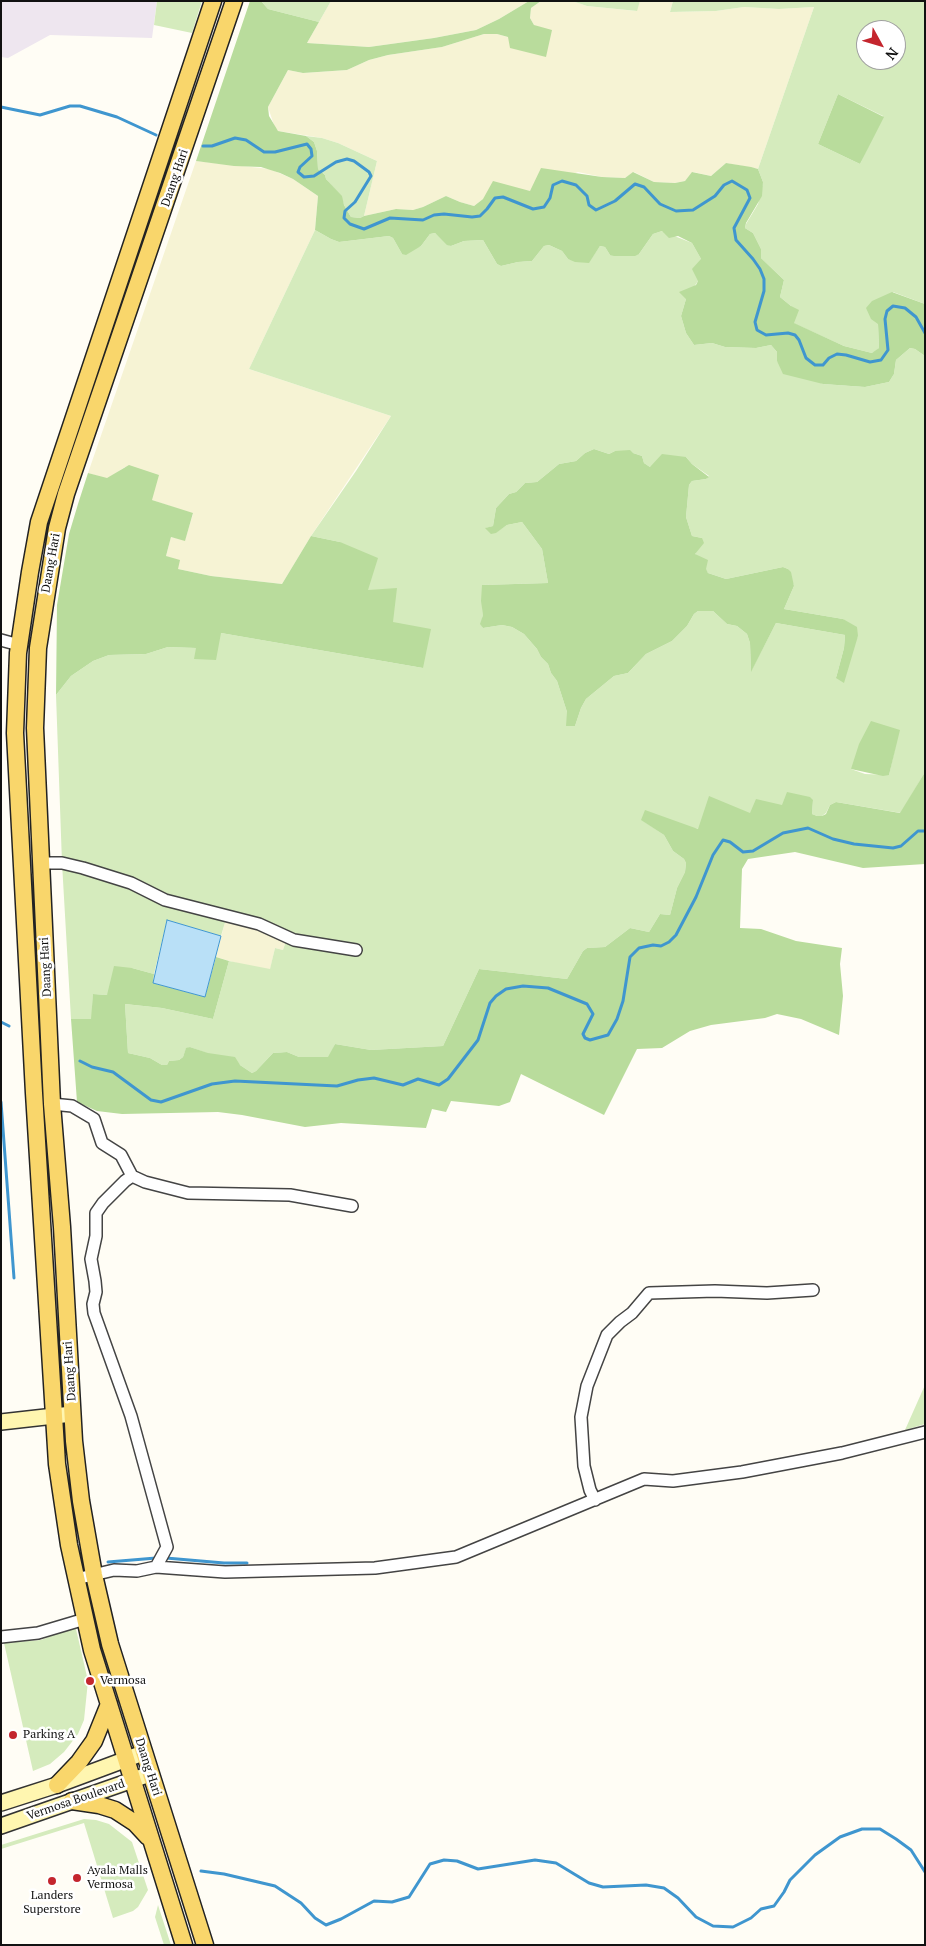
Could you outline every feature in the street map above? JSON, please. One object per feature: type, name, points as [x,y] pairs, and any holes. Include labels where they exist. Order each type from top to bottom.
[{"type":"main road","name":"Daang Hari","points":[[184,1945],[132,1780],[85,1620],[76,1579],[57,1464],[34,1093],[15,733],[19,645],[30,572],[46,498],[214,1]]},
{"type":"main road","name":"Daang Hari","points":[[205,1945],[110,1644],[94,1574],[81,1501],[72,1414],[52,1104],[35,728],[38,648],[57,528],[66,494],[234,1]]},
{"type":"main road","points":[[1,1422],[72,1414]]},
{"type":"main road","points":[[57,1785],[79,1762],[94,1741],[109,1704]]},
{"type":"main road","name":"Vermosa Boulevard","points":[[1,1803],[57,1785],[143,1753]]},
{"type":"main road","name":"Vermosa Boulevard","points":[[1,1826],[150,1774]]},
{"type":"main road","points":[[72,1802],[99,1805],[115,1810],[135,1823],[150,1839]]},
{"type":"street","points":[[1,640],[19,645]]},
{"type":"street","points":[[41,863],[62,863],[83,868],[131,883],[165,900],[259,924],[294,940],[356,950]]},
{"type":"street","points":[[52,1104],[72,1106],[94,1119],[102,1143],[121,1155],[132,1176],[188,1193],[290,1194],[352,1206]]},
{"type":"street","points":[[132,1176],[103,1203],[96,1213],[96,1236],[91,1259],[96,1292],[92,1304],[131,1416],[166,1547],[156,1567]]},
{"type":"street","points":[[595,1500],[590,1490],[584,1466],[581,1417],[587,1386],[607,1335],[632,1313],[649,1293],[715,1291],[767,1294],[813,1290]]},
{"type":"street","points":[[76,1579],[114,1570],[137,1571],[156,1567],[225,1572],[375,1568],[456,1557],[644,1479],[673,1480],[742,1472],[842,1453],[925,1432]]},
{"type":"street","points":[[1,1637],[38,1633],[85,1620]]},
{"type":"shaded area","points":[[1,1],[157,1],[152,38],[50,35],[8,58],[1,57]]},
{"type":"shaded area","points":[[331,1],[529,1],[476,30],[434,38],[369,47],[307,43]]},
{"type":"shaded area","points":[[541,1],[572,1],[587,6],[636,11],[640,1],[673,1],[670,12],[716,11],[744,7],[779,9],[814,7],[758,169],[726,163],[711,176],[693,172],[685,181],[675,183],[654,182],[634,172],[625,178],[602,177],[578,172],[530,191],[517,189],[483,199],[474,206],[446,196],[413,210],[396,209],[364,216],[377,161],[338,143],[322,138],[278,131],[275,128],[268,107],[288,70],[303,73],[347,70],[369,60],[388,55],[442,47],[484,34],[497,34],[508,37],[540,28],[534,25],[530,18],[531,8]]},
{"type":"shaded area","points":[[196,161],[270,169],[293,179],[318,196],[315,230],[249,369],[391,416],[311,536],[282,584],[211,576],[178,569],[166,556],[171,537],[185,540],[193,514],[152,500],[125,467],[107,479],[88,473]]},
{"type":"shaded area","points":[[226,918],[287,938],[283,950],[275,948],[270,970],[250,967],[216,957]]},
{"type":"green space","points":[[157,1],[202,1],[192,33],[154,25]]},
{"type":"green space","points":[[250,1],[261,1],[268,9],[319,22],[307,43],[369,47],[476,30],[529,1],[541,1],[531,8],[530,18],[534,25],[552,30],[546,57],[510,48],[508,37],[497,34],[484,34],[442,47],[388,55],[369,60],[347,70],[303,73],[288,70],[268,107],[269,116],[278,131],[306,136],[314,142],[317,151],[318,169],[342,196],[344,205],[351,217],[360,218],[396,209],[413,210],[446,196],[474,206],[483,199],[493,181],[530,191],[541,168],[602,177],[625,178],[633,172],[654,182],[675,183],[685,181],[692,172],[711,176],[726,163],[751,167],[758,169],[763,182],[762,196],[745,228],[753,233],[761,249],[761,258],[784,280],[780,297],[799,310],[794,323],[844,346],[872,353],[879,348],[878,324],[871,319],[866,308],[872,301],[892,292],[925,304],[925,356],[910,348],[896,360],[894,374],[889,382],[865,387],[823,384],[783,374],[777,361],[777,352],[771,345],[756,348],[725,347],[712,343],[694,345],[686,333],[681,316],[686,299],[679,292],[696,285],[698,281],[692,269],[701,259],[692,243],[678,236],[669,238],[662,231],[653,234],[639,254],[635,256],[610,255],[605,247],[600,246],[589,263],[575,262],[568,259],[562,251],[549,245],[544,246],[532,261],[501,266],[497,264],[483,240],[464,241],[451,246],[447,245],[435,233],[430,234],[421,246],[406,255],[402,254],[393,238],[389,236],[339,242],[331,239],[315,230],[318,196],[293,179],[261,167],[196,161]]},
{"type":"green space","points":[[261,1],[331,1],[319,22],[268,9]]},
{"type":"green space","points":[[572,1],[640,1],[637,11],[587,6]]},
{"type":"green space","points":[[673,1],[925,1],[925,304],[893,292],[878,324],[879,348],[876,352],[872,353],[844,346],[793,323],[791,306],[780,297],[784,280],[761,258],[761,249],[753,233],[745,228],[758,204],[763,182],[758,169],[814,7],[779,9],[744,7],[716,11],[670,12]],"holes":[[[838,94],[883,116],[860,164],[818,144]]]},
{"type":"green space","points":[[838,94],[884,117],[860,164],[818,144]]},
{"type":"green space","points":[[306,136],[338,143],[377,161],[364,216],[360,218],[351,217],[341,196],[318,169],[317,151],[314,142]]},
{"type":"green space","points":[[315,230],[339,242],[389,236],[393,238],[402,254],[421,246],[430,234],[435,233],[451,246],[464,241],[483,240],[497,264],[501,266],[532,261],[544,246],[549,245],[562,251],[568,259],[589,262],[600,246],[605,247],[610,255],[639,254],[653,234],[662,231],[692,243],[701,259],[698,281],[686,299],[681,316],[686,333],[694,345],[712,343],[725,347],[756,348],[771,345],[777,352],[777,361],[823,384],[865,387],[889,382],[894,374],[896,360],[910,348],[915,349],[925,356],[925,772],[901,813],[836,802],[830,805],[822,816],[817,816],[812,814],[813,800],[750,813],[699,829],[642,820],[664,835],[673,851],[684,859],[686,863],[685,872],[677,888],[670,915],[660,914],[649,932],[630,928],[605,947],[587,948],[583,951],[567,979],[479,969],[443,1046],[371,1050],[335,1044],[329,1057],[299,1057],[287,1052],[273,1053],[252,1073],[240,1065],[190,1047],[186,1049],[183,1057],[179,1060],[169,1061],[167,1065],[162,1065],[150,1058],[128,1053],[125,1004],[162,1008],[213,1019],[229,961],[270,969],[275,948],[283,950],[287,938],[226,919],[221,936],[167,920],[154,974],[132,968],[107,995],[93,994],[92,1019],[71,1019],[62,863],[56,695],[71,676],[93,661],[109,655],[146,654],[168,647],[196,648],[221,633],[423,668],[393,622],[368,590],[340,542],[311,536],[391,416],[249,369]],"holes":[[[594,449],[609,454],[615,451],[633,453],[642,456],[644,463],[650,467],[686,457],[692,464],[709,476],[706,479],[692,481],[689,485],[686,517],[692,536],[702,538],[695,554],[708,573],[726,579],[783,567],[788,569],[794,586],[784,609],[843,619],[858,636],[836,678],[844,648],[845,635],[776,623],[751,671],[750,643],[747,634],[737,626],[727,624],[713,611],[698,611],[687,626],[672,641],[646,654],[628,673],[614,676],[586,699],[575,726],[567,726],[567,712],[557,681],[537,649],[524,634],[512,627],[502,625],[483,628],[481,624],[483,615],[482,585],[548,583],[542,549],[522,522],[507,525],[495,533],[486,528],[493,526],[496,508],[509,494],[516,492],[525,483],[537,482],[559,464],[576,461],[585,453]],[[899,730],[889,775],[865,774],[851,769]]]},
{"type":"green space","points":[[594,449],[609,454],[615,451],[630,450],[642,456],[644,463],[650,467],[662,454],[686,457],[709,477],[692,481],[689,485],[686,517],[692,536],[702,538],[704,543],[695,554],[708,560],[706,569],[708,573],[726,579],[783,567],[788,569],[791,572],[794,586],[784,609],[843,619],[857,627],[858,636],[844,683],[836,678],[844,648],[845,635],[776,623],[751,672],[750,643],[747,634],[737,626],[727,624],[713,611],[698,611],[687,626],[672,641],[646,654],[628,673],[614,676],[586,699],[575,726],[566,726],[567,712],[557,681],[537,649],[524,634],[512,627],[502,625],[483,628],[480,624],[483,615],[481,601],[482,585],[548,583],[542,549],[522,522],[507,525],[496,533],[491,534],[485,528],[493,526],[496,508],[509,494],[516,492],[525,483],[537,482],[559,464],[576,461],[585,453]]},
{"type":"green space","points":[[129,465],[159,475],[152,500],[193,513],[185,541],[171,537],[166,556],[180,560],[178,569],[211,576],[282,584],[311,536],[340,542],[378,558],[368,590],[397,588],[393,622],[431,629],[423,668],[221,633],[216,660],[194,659],[196,648],[168,647],[146,654],[109,655],[93,661],[71,676],[56,695],[57,605],[69,534],[78,504],[88,473],[107,478]]},
{"type":"green space","points":[[871,721],[900,730],[889,775],[883,776],[851,769],[859,744]]},
{"type":"green space","points":[[925,772],[925,864],[863,868],[795,852],[748,859],[742,869],[740,928],[761,929],[796,941],[842,948],[840,964],[843,996],[839,1035],[801,1019],[777,1014],[765,1018],[711,1025],[690,1031],[662,1048],[637,1049],[604,1115],[521,1074],[510,1102],[499,1106],[451,1101],[446,1112],[432,1109],[426,1128],[341,1123],[305,1127],[218,1112],[122,1114],[97,1111],[77,1102],[71,1019],[91,1019],[93,994],[107,995],[114,966],[132,968],[154,974],[153,983],[205,997],[216,957],[229,961],[213,1019],[162,1008],[125,1004],[128,1053],[150,1058],[162,1065],[167,1065],[169,1061],[179,1060],[183,1057],[186,1048],[190,1047],[208,1053],[235,1057],[240,1065],[252,1073],[273,1053],[287,1052],[299,1057],[328,1057],[335,1044],[371,1050],[443,1046],[479,969],[567,979],[583,951],[587,948],[605,947],[630,928],[649,932],[660,914],[670,915],[677,888],[685,872],[686,863],[684,859],[673,851],[664,835],[641,820],[645,810],[698,829],[709,796],[750,813],[756,799],[782,805],[787,792],[810,797],[813,800],[812,814],[817,816],[826,814],[830,805],[836,802],[900,813]]},
{"type":"green space","points":[[925,1385],[925,1424],[905,1430]]},
{"type":"green space","points":[[72,1628],[76,1629],[88,1681],[84,1720],[78,1734],[64,1752],[50,1764],[33,1771],[4,1643],[41,1640]]},
{"type":"green space","points":[[84,1819],[109,1824],[132,1842],[148,1890],[138,1907],[133,1911],[113,1918],[84,1823],[1,1849],[1,1845]]},
{"type":"green space","points":[[158,1905],[171,1945],[164,1945],[155,1917]]},
{"type":"water","points":[[167,920],[221,936],[205,997],[153,983]]},
{"type":"waterway","points":[[1,107],[40,115],[70,106],[80,106],[117,117],[156,135]]},
{"type":"waterway","points":[[203,146],[212,146],[235,138],[246,140],[264,152],[275,152],[307,144],[311,149],[312,156],[300,167],[298,172],[304,177],[314,176],[336,162],[347,159],[354,161],[369,172],[371,176],[355,202],[345,211],[344,218],[350,224],[364,229],[390,218],[423,220],[434,215],[444,214],[480,216],[495,198],[503,197],[533,209],[544,207],[550,198],[553,185],[562,181],[576,185],[587,196],[589,205],[596,210],[615,201],[635,184],[644,187],[660,204],[676,211],[693,210],[715,196],[724,185],[732,181],[747,190],[750,198],[734,228],[736,240],[753,259],[764,279],[764,291],[755,322],[757,330],[766,335],[788,333],[795,335],[806,358],[815,365],[823,365],[829,358],[837,354],[870,362],[881,360],[888,350],[885,319],[887,311],[893,306],[905,308],[916,317],[925,333]]},
{"type":"waterway","points":[[80,1061],[92,1067],[113,1072],[151,1100],[161,1102],[212,1084],[235,1081],[337,1086],[374,1078],[403,1085],[418,1079],[439,1085],[448,1079],[478,1040],[490,1003],[506,989],[523,986],[548,988],[587,1004],[593,1014],[583,1034],[585,1038],[590,1040],[608,1035],[617,1019],[623,1001],[630,957],[639,948],[653,945],[661,946],[669,942],[676,935],[696,897],[713,855],[723,840],[730,842],[743,852],[753,851],[783,833],[808,828],[833,839],[854,844],[893,848],[901,846],[918,831],[925,831]]},
{"type":"waterway","points":[[1,1022],[9,1026]]},
{"type":"waterway","points":[[1,1102],[14,1278]]},
{"type":"waterway","points":[[108,1562],[156,1558]]},
{"type":"waterway","points":[[166,1558],[247,1563]]},
{"type":"waterway","points":[[201,1871],[224,1874],[275,1886],[301,1903],[315,1918],[326,1925],[374,1901],[392,1902],[409,1897],[430,1864],[444,1860],[457,1861],[478,1869],[535,1860],[556,1863],[589,1883],[603,1887],[646,1885],[664,1888],[678,1898],[696,1917],[713,1926],[733,1927],[751,1918],[761,1909],[774,1906],[790,1880],[815,1855],[840,1837],[862,1829],[880,1829],[896,1839],[911,1850],[925,1872]]},
{"type":"place","name":"Vermosa","points":[[90,1681]]},
{"type":"place","name":"Parking A","points":[[13,1735]]},
{"type":"place","name":"Ayala Malls Vermosa","points":[[77,1878]]},
{"type":"place","name":"Landers Superstore","points":[[52,1881]]}]
